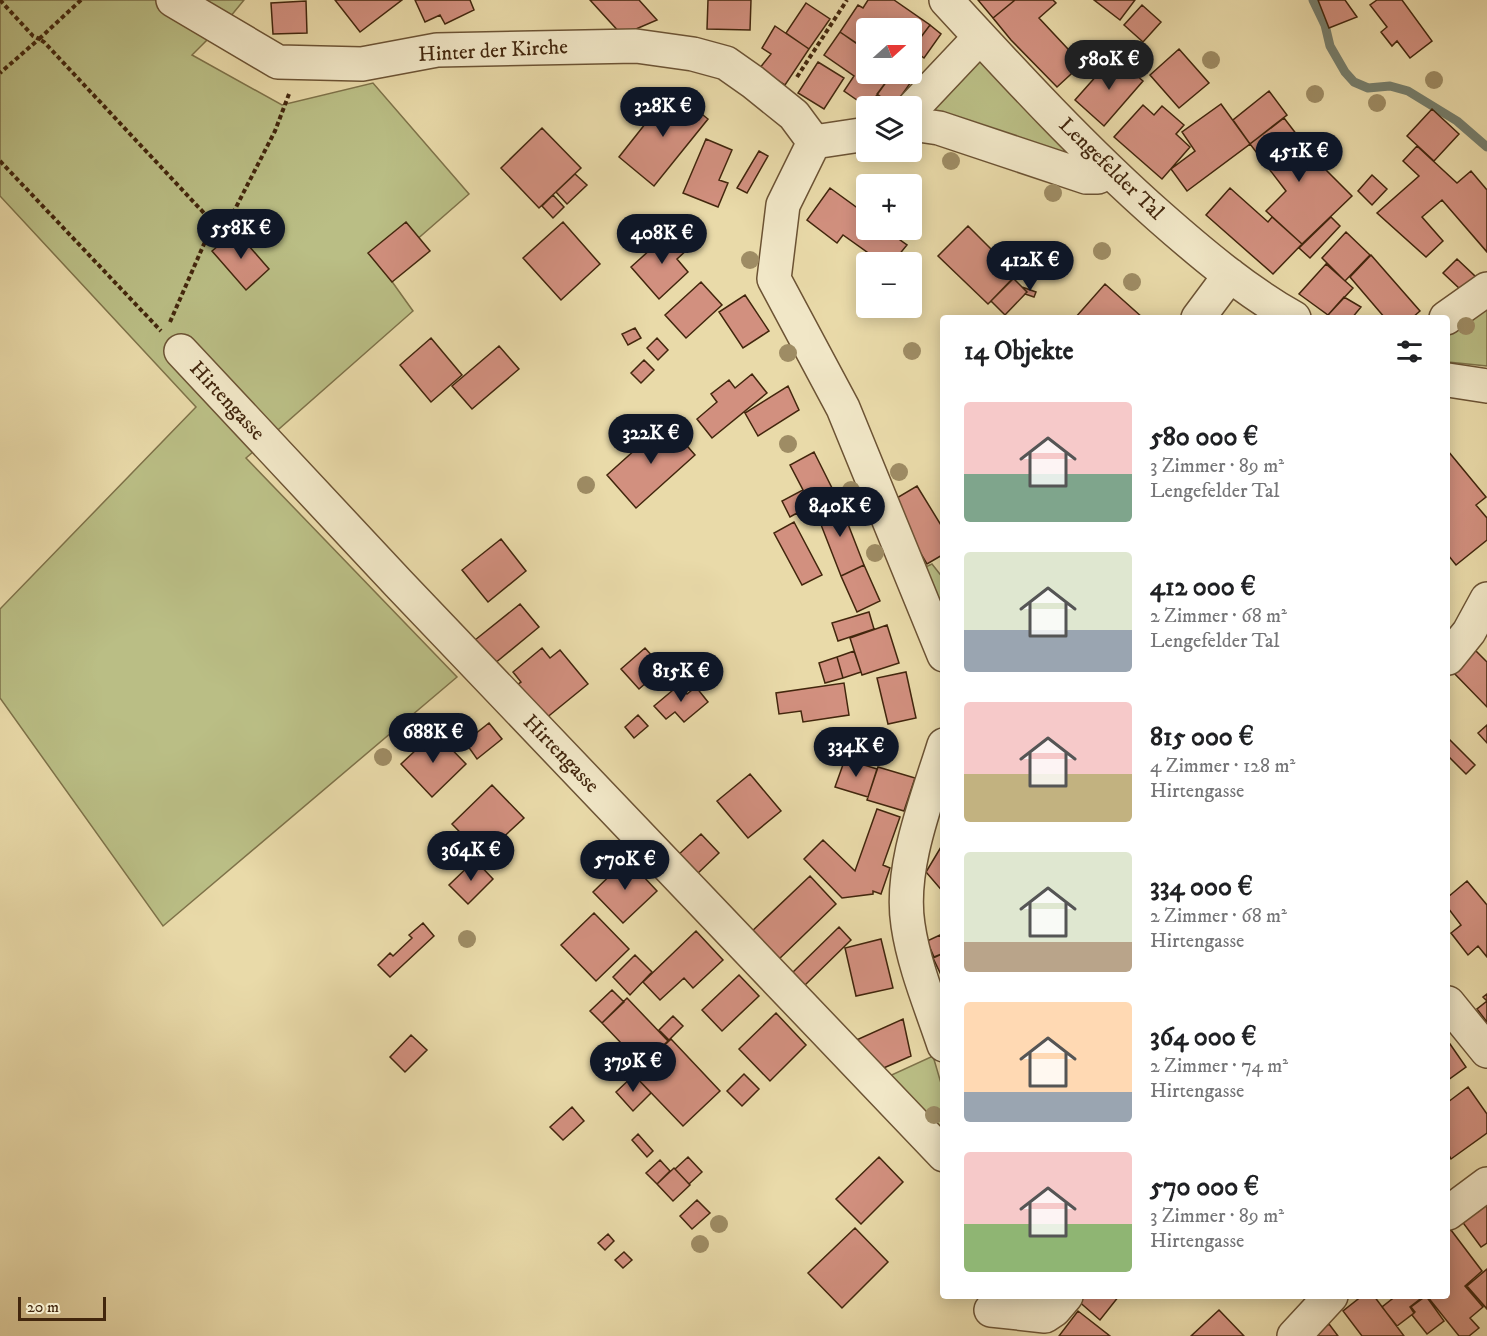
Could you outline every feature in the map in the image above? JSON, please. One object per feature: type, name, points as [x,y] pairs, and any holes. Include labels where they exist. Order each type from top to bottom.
[{"type":"street","name":"Hinter der Kirche","points":[[173,0],[278,62],[362,64],[437,50],[636,46],[693,54],[726,63],[794,116],[814,142]]},
{"type":"street","name":"Lengefelder Tal","points":[[950,1],[980,37],[1110,171],[1187,241],[1230,275],[1290,315]]},
{"type":"street","points":[[922,98],[980,37]]},
{"type":"street","points":[[922,125],[939,128],[1086,177],[1098,177],[1110,171]]},
{"type":"street","points":[[856,136],[814,142],[783,205],[774,279],[843,408],[940,645]]},
{"type":"street","points":[[1200,315],[1230,275]]},
{"type":"street","points":[[1450,315],[1487,290]]},
{"type":"street","name":"Hirtengasse","points":[[172,343],[940,1151]]},
{"type":"street","points":[[1450,380],[1487,386]]},
{"type":"street","points":[[1450,656],[1469,632],[1487,599]]},
{"type":"street","points":[[940,758],[924,806],[913,853],[907,901],[911,940],[940,1032]]},
{"type":"street","points":[[1450,1005],[1487,1051]]},
{"type":"street","points":[[1450,1212],[1487,1184]]},
{"type":"street","points":[[990,1314],[1044,1316],[1054,1310],[1063,1299]]},
{"type":"street","points":[[1294,1336],[1328,1299]]},
{"type":"path","points":[[0,0],[33,36],[44,42],[218,228]]},
{"type":"path","points":[[0,73],[81,0]]},
{"type":"path","points":[[780,104],[847,0]]},
{"type":"path","points":[[0,161],[172,343],[204,244],[231,217],[275,131],[301,63]]},
{"type":"green space","points":[[0,0],[244,0],[192,55],[282,105],[373,83],[469,194],[383,269],[413,311],[246,458],[457,677],[163,926],[0,698],[0,609],[196,407],[0,196]]},
{"type":"green space","points":[[978,59],[1076,156],[935,119],[931,106]]},
{"type":"green space","points":[[1487,308],[1487,366],[1450,362],[1450,332]]},
{"type":"green space","points":[[932,564],[940,574],[940,622],[919,570]]},
{"type":"green space","points":[[933,1056],[940,1080],[940,1137],[885,1078]]},
{"type":"building","points":[[335,0],[402,0],[360,32]]},
{"type":"building","points":[[415,0],[470,0],[474,10],[445,24],[440,15],[425,22]]},
{"type":"building","points":[[590,0],[639,0],[657,20],[622,35]]},
{"type":"building","points":[[708,0],[751,0],[750,30],[707,29]]},
{"type":"building","points":[[868,0],[894,0],[920,18],[856,18],[856,43],[840,32],[858,5],[863,8]]},
{"type":"building","points":[[978,0],[1015,0],[993,18]]},
{"type":"building","points":[[1015,0],[1053,0],[1056,3],[1039,18],[1082,64],[1057,87],[993,18]]},
{"type":"building","points":[[1094,0],[1135,0],[1120,20]]},
{"type":"building","points":[[1318,0],[1345,0],[1357,17],[1329,28]]},
{"type":"building","points":[[1377,0],[1402,0],[1432,41],[1410,58],[1397,41],[1392,46],[1381,32],[1387,27],[1370,5]]},
{"type":"building","points":[[306,1],[307,33],[273,34],[271,3]]},
{"type":"building","points":[[806,3],[830,19],[809,49],[786,33]]},
{"type":"building","points":[[1142,5],[1161,22],[1143,42],[1124,25]]},
{"type":"building","points":[[922,19],[930,25],[922,36]]},
{"type":"building","points":[[930,25],[941,34],[924,58],[922,56],[922,36]]},
{"type":"building","points":[[775,26],[809,49],[785,85],[759,69],[771,54],[762,48]]},
{"type":"building","points":[[840,32],[856,43],[856,84],[885,84],[876,96],[856,96],[856,99],[844,91],[854,76],[824,55]]},
{"type":"building","points":[[1179,49],[1209,83],[1179,108],[1150,75]]},
{"type":"building","points":[[1114,56],[1143,81],[1104,126],[1075,100]]},
{"type":"building","points":[[818,62],[844,78],[824,109],[798,93]]},
{"type":"building","points":[[884,84],[910,84],[901,96],[877,94]]},
{"type":"building","points":[[672,90],[708,119],[654,186],[619,157]]},
{"type":"building","points":[[1269,91],[1287,115],[1250,144],[1233,120]]},
{"type":"building","points":[[1221,104],[1250,144],[1187,191],[1171,169],[1195,151],[1182,132]]},
{"type":"building","points":[[1143,105],[1154,115],[1162,106],[1184,125],[1176,134],[1190,147],[1162,179],[1114,137]]},
{"type":"building","points":[[1432,109],[1459,134],[1434,161],[1407,136]]},
{"type":"building","points":[[1284,118],[1317,161],[1352,196],[1302,244],[1266,211],[1286,191],[1250,144]]},
{"type":"building","points":[[542,128],[581,168],[539,208],[501,168]]},
{"type":"building","points":[[706,139],[732,150],[719,180],[728,183],[718,207],[683,193]]},
{"type":"building","points":[[1417,146],[1457,183],[1471,171],[1487,190],[1487,252],[1442,200],[1422,217],[1443,241],[1426,257],[1377,213],[1419,176],[1403,161]]},
{"type":"building","points":[[759,151],[768,156],[747,193],[737,188]]},
{"type":"building","points":[[575,174],[587,185],[567,204],[556,192]]},
{"type":"building","points":[[1372,175],[1387,189],[1372,205],[1358,191]]},
{"type":"building","points":[[830,188],[856,207],[856,240],[900,240],[907,245],[901,252],[867,252],[843,235],[837,243],[807,220]]},
{"type":"building","points":[[1230,188],[1268,222],[1272,217],[1302,244],[1273,274],[1206,215]]},
{"type":"building","points":[[553,195],[564,207],[553,218],[542,206]]},
{"type":"building","points":[[1331,217],[1340,226],[1310,258],[1299,248]]},
{"type":"building","points":[[406,222],[430,251],[392,282],[368,253]]},
{"type":"building","points":[[563,222],[600,264],[561,300],[523,258]]},
{"type":"building","points":[[968,226],[1017,275],[988,304],[938,256]]},
{"type":"building","points":[[672,230],[689,248],[677,259],[688,272],[659,299],[631,267]]},
{"type":"building","points":[[236,231],[269,269],[246,290],[212,251]]},
{"type":"building","points":[[1346,232],[1370,255],[1345,281],[1322,258]]},
{"type":"building","points":[[1371,255],[1420,311],[1415,315],[1382,315],[1350,277]]},
{"type":"building","points":[[1457,259],[1476,277],[1460,289],[1443,273]]},
{"type":"building","points":[[1326,264],[1353,288],[1328,315],[1299,294]]},
{"type":"building","points":[[1013,278],[1027,292],[1005,315],[991,301]]},
{"type":"building","points":[[701,282],[722,305],[686,338],[665,315]]},
{"type":"building","points":[[1105,284],[1140,315],[1078,315]]},
{"type":"building","points":[[1022,287],[1036,292],[1034,297],[1025,294],[1027,292]]},
{"type":"building","points":[[745,295],[769,331],[743,348],[719,312]]},
{"type":"building","points":[[1344,297],[1361,307],[1354,315],[1328,315]]},
{"type":"building","points":[[635,328],[641,338],[628,345],[622,334]]},
{"type":"building","points":[[431,338],[462,375],[431,402],[400,365]]},
{"type":"building","points":[[657,338],[668,350],[658,360],[647,348]]},
{"type":"building","points":[[499,346],[519,369],[472,409],[452,386]]},
{"type":"building","points":[[644,360],[654,370],[641,383],[631,373]]},
{"type":"building","points":[[752,374],[767,393],[712,438],[697,419],[717,402],[711,394],[729,380],[735,388]]},
{"type":"building","points":[[788,386],[799,410],[758,436],[745,413]]},
{"type":"building","points":[[666,422],[695,455],[636,508],[607,475]]},
{"type":"building","points":[[814,452],[837,498],[800,517],[797,513],[790,517],[782,501],[803,490],[790,465]]},
{"type":"building","points":[[1450,453],[1486,497],[1476,505],[1487,518],[1487,540],[1456,565],[1450,558]]},
{"type":"building","points":[[917,486],[940,523],[940,556],[927,564],[890,502]]},
{"type":"building","points":[[839,501],[864,565],[841,576],[816,512]]},
{"type":"building","points":[[794,522],[822,575],[802,585],[774,533]]},
{"type":"building","points":[[501,539],[526,571],[488,602],[462,570]]},
{"type":"building","points":[[864,565],[880,601],[857,612],[841,576]]},
{"type":"building","points":[[520,604],[539,627],[494,664],[475,640]]},
{"type":"building","points":[[869,612],[874,629],[838,641],[832,623]]},
{"type":"building","points":[[887,625],[899,663],[862,675],[850,638]]},
{"type":"building","points":[[542,648],[550,658],[560,650],[588,684],[545,719],[517,685],[521,682],[513,672]]},
{"type":"building","points":[[645,648],[663,668],[639,689],[621,669]]},
{"type":"building","points":[[1475,650],[1487,662],[1487,707],[1452,671]]},
{"type":"building","points":[[854,651],[861,672],[843,678],[837,657]]},
{"type":"building","points":[[837,657],[843,678],[825,683],[819,663]]},
{"type":"building","points":[[906,672],[916,718],[888,724],[877,678]]},
{"type":"building","points":[[844,683],[849,715],[803,722],[801,711],[779,714],[776,693]]},
{"type":"building","points":[[679,685],[687,694],[696,687],[708,702],[684,722],[675,712],[666,719],[654,706]]},
{"type":"building","points":[[638,715],[648,726],[634,738],[625,727]]},
{"type":"building","points":[[489,723],[502,739],[477,759],[465,742]]},
{"type":"building","points":[[1487,725],[1487,743],[1478,733]]},
{"type":"building","points":[[435,732],[466,764],[432,797],[401,764]]},
{"type":"building","points":[[1450,740],[1475,765],[1466,774],[1450,758]]},
{"type":"building","points":[[845,759],[877,769],[868,797],[835,787]]},
{"type":"building","points":[[878,767],[915,778],[904,811],[867,800]]},
{"type":"building","points":[[750,774],[781,811],[748,838],[717,801]]},
{"type":"building","points":[[492,785],[524,818],[483,856],[452,824]]},
{"type":"building","points":[[877,809],[900,817],[883,865],[890,868],[881,894],[873,891],[873,894],[842,898],[804,859],[823,840],[855,871]]},
{"type":"building","points":[[701,834],[719,853],[696,875],[677,856]]},
{"type":"building","points":[[940,849],[940,888],[926,872]]},
{"type":"building","points":[[627,859],[657,891],[623,923],[593,892]]},
{"type":"building","points":[[475,860],[493,879],[468,904],[449,885]]},
{"type":"building","points":[[810,876],[836,904],[776,962],[749,934]]},
{"type":"building","points":[[1467,881],[1487,905],[1487,957],[1478,946],[1468,955],[1451,933],[1461,925],[1450,911],[1450,895]]},
{"type":"building","points":[[594,913],[629,949],[596,981],[561,945]]},
{"type":"building","points":[[423,923],[434,936],[390,977],[378,965],[390,953],[393,956],[412,938],[409,935]]},
{"type":"building","points":[[839,927],[851,940],[803,987],[791,974]]},
{"type":"building","points":[[696,931],[723,960],[693,988],[684,978],[660,1000],[643,982]]},
{"type":"building","points":[[940,935],[940,955],[934,957],[927,941]]},
{"type":"building","points":[[881,939],[893,988],[856,996],[845,948]]},
{"type":"building","points":[[635,955],[652,972],[630,995],[613,977]]},
{"type":"building","points":[[940,955],[940,973],[933,958]]},
{"type":"building","points":[[739,975],[759,996],[722,1031],[702,1010]]},
{"type":"building","points":[[612,990],[624,1002],[602,1023],[590,1011]]},
{"type":"building","points":[[627,998],[668,1041],[642,1065],[602,1023]]},
{"type":"building","points":[[1487,1001],[1487,1022],[1477,1009]]},
{"type":"building","points":[[776,1013],[806,1045],[770,1081],[739,1049]]},
{"type":"building","points":[[673,1016],[683,1026],[669,1040],[659,1030]]},
{"type":"building","points":[[903,1019],[911,1056],[879,1070],[852,1042]]},
{"type":"building","points":[[411,1035],[427,1050],[405,1072],[390,1057]]},
{"type":"building","points":[[671,1039],[720,1091],[683,1126],[634,1075]]},
{"type":"building","points":[[1450,1044],[1466,1067],[1450,1079]]},
{"type":"building","points":[[744,1074],[759,1089],[742,1106],[727,1091]]},
{"type":"building","points":[[634,1075],[651,1093],[633,1111],[616,1092]]},
{"type":"building","points":[[1468,1087],[1487,1114],[1487,1133],[1451,1159],[1450,1157],[1450,1100]]},
{"type":"building","points":[[572,1107],[584,1121],[563,1140],[550,1127]]},
{"type":"building","points":[[638,1134],[653,1151],[647,1157],[632,1140]]},
{"type":"building","points":[[688,1157],[702,1172],[689,1184],[675,1169]]},
{"type":"building","points":[[879,1157],[903,1182],[861,1224],[836,1199]]},
{"type":"building","points":[[660,1160],[670,1171],[657,1184],[646,1173]]},
{"type":"building","points":[[674,1168],[690,1185],[673,1201],[657,1184]]},
{"type":"building","points":[[697,1200],[710,1213],[692,1229],[680,1216]]},
{"type":"building","points":[[1487,1203],[1487,1243],[1481,1247],[1461,1220]]},
{"type":"building","points":[[855,1228],[888,1262],[842,1308],[808,1273]]},
{"type":"building","points":[[1450,1231],[1482,1271],[1465,1286],[1483,1307],[1470,1318],[1479,1328],[1469,1336],[1459,1336],[1429,1299],[1450,1299]]},
{"type":"building","points":[[608,1234],[614,1241],[605,1250],[598,1243]]},
{"type":"building","points":[[624,1252],[632,1260],[623,1268],[615,1260]]},
{"type":"building","points":[[1487,1269],[1487,1309],[1467,1286]]},
{"type":"building","points":[[1076,1299],[1117,1299],[1100,1320]]},
{"type":"building","points":[[1358,1299],[1376,1299],[1404,1336],[1362,1336],[1343,1311]]},
{"type":"building","points":[[1392,1299],[1420,1299],[1410,1307],[1414,1313],[1397,1326],[1382,1307]]},
{"type":"building","points":[[1422,1299],[1428,1299],[1444,1321],[1427,1334],[1412,1315],[1415,1312],[1411,1307]]},
{"type":"building","points":[[1219,1310],[1244,1336],[1191,1336]]},
{"type":"building","points":[[1078,1311],[1110,1336],[1059,1336]]},
{"type":"building","points":[[1329,1324],[1338,1336],[1313,1336]]},
{"type":"waterway","points":[[1313,0],[1325,25],[1330,46],[1345,72],[1354,82],[1368,88],[1390,86],[1408,91],[1457,121],[1487,147]]}]
